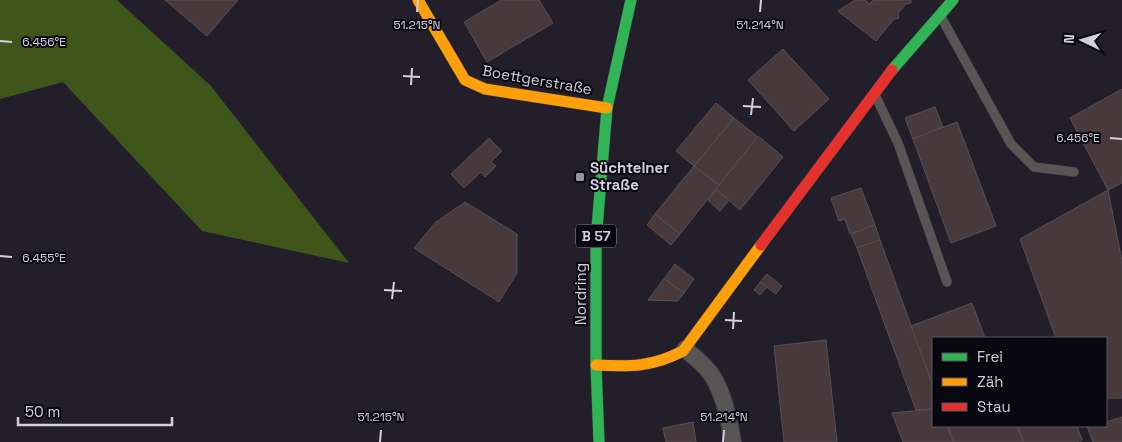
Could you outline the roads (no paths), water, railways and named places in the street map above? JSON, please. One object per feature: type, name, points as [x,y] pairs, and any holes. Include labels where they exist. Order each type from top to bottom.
[{"type":"street","name":"Boettgerstraße","points":[[418,0],[465,80],[485,89],[607,108]]},
{"type":"street","name":"Nordring","points":[[599,442],[596,364],[596,240],[607,108],[631,0]]},
{"type":"street","points":[[596,364],[622,367],[650,366],[668,360],[685,349],[874,92],[952,0]]},
{"type":"street","points":[[685,349],[707,369],[718,388],[729,420],[733,442]]},
{"type":"lane","points":[[940,14],[1011,144],[1034,167],[1074,172]]},
{"type":"lane","points":[[874,92],[898,143],[947,282]]},
{"type":"place","name":"Süchtelner Straße","points":[[580,177]]}]
